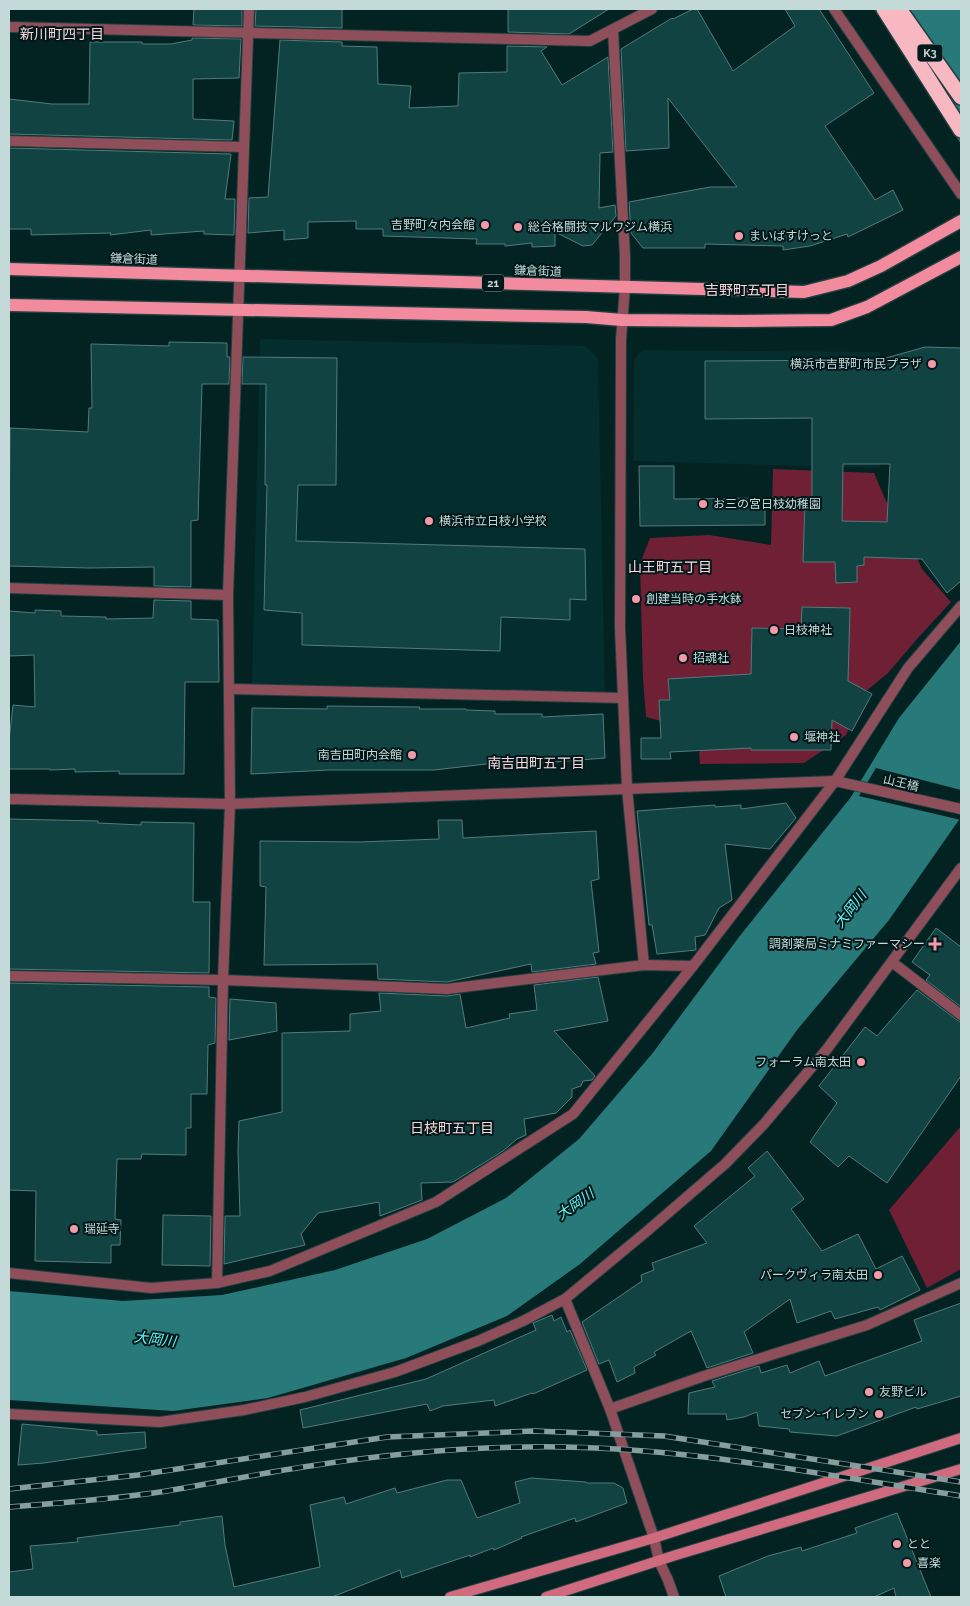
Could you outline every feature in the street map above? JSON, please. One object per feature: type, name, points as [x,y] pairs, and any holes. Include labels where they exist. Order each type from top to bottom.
[{"type":"highway","points":[[884,9],[961,130]]},
{"type":"highway","name":"K3","points":[[899,9],[961,96]]},
{"type":"main road","name":"鎌倉街道","points":[[9,269],[804,292],[848,281],[880,266],[961,221]]},
{"type":"main road","points":[[9,305],[586,316],[622,320],[831,320],[867,307],[961,257]]},
{"type":"main road","points":[[450,1597],[654,1538],[961,1438]]},
{"type":"main road","points":[[546,1597],[685,1552],[961,1469]]},
{"type":"street","points":[[217,1283],[223,980],[230,804],[228,595],[249,9]]},
{"type":"street","points":[[9,27],[590,41],[652,9]]},
{"type":"street","points":[[834,9],[961,194]]},
{"type":"street","points":[[613,30],[625,256],[622,320],[620,628],[626,788],[644,965]]},
{"type":"street","points":[[9,140],[244,148]]},
{"type":"street","points":[[9,588],[228,595]]},
{"type":"street","points":[[9,1273],[151,1288],[217,1283],[270,1271],[436,1202],[573,1114],[693,966],[835,781],[908,668],[961,606]]},
{"type":"street","points":[[229,689],[623,698]]},
{"type":"street","name":"山王橋","points":[[9,800],[230,804],[835,781],[961,809]]},
{"type":"street","points":[[9,1414],[160,1422],[244,1410],[395,1372],[478,1341],[523,1321],[565,1299],[725,1164],[764,1124],[827,1049],[961,868]]},
{"type":"street","points":[[892,962],[961,1015]]},
{"type":"street","points":[[9,976],[223,980],[447,989],[644,965],[693,966]]},
{"type":"street","points":[[610,1409],[704,1376],[867,1325],[961,1283]]},
{"type":"street","points":[[565,1299],[610,1409],[654,1538],[659,1561],[674,1597]]},
{"type":"shaded area","name":"横浜市立日枝小学校","points":[[260,339],[585,346],[598,359],[605,696],[252,684]]},
{"type":"shaded area","points":[[642,350],[880,352],[880,468],[633,461],[634,360]]},
{"type":"shaded area","name":"日枝神社","points":[[773,469],[874,473],[885,499],[904,529],[922,569],[951,602],[888,673],[865,692],[846,735],[804,763],[700,764],[699,753],[714,729],[646,717],[643,679],[640,564],[650,538],[709,535],[771,545]]},
{"type":"shaded area","points":[[961,1126],[961,1269],[927,1288],[889,1210]]},
{"type":"water","points":[[874,9],[961,9],[961,144]]},
{"type":"water","name":"大岡川","points":[[961,641],[961,817],[889,920],[797,1030],[711,1151],[580,1264],[507,1316],[406,1358],[268,1398],[173,1411],[9,1400],[9,1291],[123,1301],[222,1295],[335,1270],[427,1239],[506,1198],[579,1139],[652,1054],[739,937],[851,797],[899,718]]},
{"type":"pier","points":[[876,768],[961,790],[961,820],[859,796]]},
{"type":"building","points":[[194,9],[242,9],[242,26],[193,25]]},
{"type":"building","points":[[256,9],[342,9],[342,28],[255,26]]},
{"type":"building","points":[[508,9],[609,9],[569,34],[508,32]]},
{"type":"building","points":[[697,9],[733,71],[795,26],[785,9],[819,9],[874,93],[825,126],[875,200],[893,190],[903,210],[848,237],[847,234],[810,246],[783,250],[783,246],[705,244],[705,248],[643,248],[631,233],[629,202],[710,187],[737,187],[668,98],[669,148],[626,151],[621,49],[672,18]]},
{"type":"building","points":[[192,38],[241,39],[239,78],[193,79],[193,119],[234,121],[232,140],[9,134],[9,99],[52,104],[89,104],[90,42],[171,44],[192,40]]},
{"type":"building","points":[[280,40],[342,42],[342,46],[377,47],[378,84],[411,86],[409,108],[458,106],[459,73],[507,72],[507,46],[547,47],[541,51],[562,85],[608,57],[613,152],[600,153],[599,208],[615,205],[616,216],[592,245],[583,246],[555,232],[555,246],[532,247],[532,243],[505,246],[505,244],[476,244],[477,239],[383,236],[383,229],[356,229],[356,221],[308,222],[308,238],[284,240],[284,230],[248,233],[249,198],[268,197]]},
{"type":"building","points":[[9,148],[231,154],[225,199],[235,199],[234,235],[204,234],[204,231],[151,235],[151,230],[110,235],[111,233],[31,235],[31,229],[9,229]]},
{"type":"building","points":[[169,342],[227,343],[227,357],[230,357],[229,384],[202,384],[198,520],[191,521],[191,587],[154,586],[154,567],[9,566],[10,428],[88,432],[89,408],[92,408],[91,344],[169,346]]},
{"type":"building","points":[[925,347],[961,348],[961,581],[947,593],[922,559],[864,557],[864,565],[857,566],[857,582],[836,583],[835,562],[803,562],[805,502],[812,502],[812,418],[705,419],[705,361],[886,360],[886,358]],"holes":[[[843,464],[890,464],[887,522],[842,521]]]},
{"type":"building","points":[[243,357],[337,358],[336,485],[298,485],[296,541],[585,549],[586,600],[570,599],[570,620],[501,617],[500,651],[302,645],[302,613],[264,610],[267,485],[265,485],[266,384],[242,384]]},
{"type":"building","points":[[639,466],[674,466],[674,499],[765,498],[765,525],[640,526]]},
{"type":"building","points":[[154,600],[191,601],[191,619],[218,620],[219,682],[185,682],[184,774],[119,774],[119,771],[75,772],[75,769],[9,769],[9,741],[13,705],[35,707],[34,655],[9,656],[9,611],[35,613],[35,610],[61,611],[61,616],[106,617],[106,619],[153,618]]},
{"type":"building","points":[[802,607],[850,608],[848,681],[872,694],[852,731],[832,720],[831,750],[751,750],[751,748],[670,752],[671,759],[641,759],[641,738],[661,738],[659,700],[670,700],[668,679],[751,674],[752,628],[801,629]]},
{"type":"building","points":[[327,706],[466,709],[495,711],[495,714],[542,714],[542,717],[603,714],[605,758],[542,763],[486,764],[434,770],[328,770],[251,774],[252,708],[327,709]]},
{"type":"building","points":[[786,803],[796,818],[770,849],[725,844],[732,900],[719,908],[705,935],[695,937],[696,950],[657,954],[652,925],[649,925],[637,811],[715,805],[715,807],[741,805],[741,809]]},
{"type":"building","points":[[9,819],[98,821],[98,823],[141,825],[141,822],[194,823],[193,902],[210,902],[209,973],[9,969]]},
{"type":"building","points":[[438,820],[462,820],[463,838],[596,831],[599,879],[591,881],[599,952],[593,953],[596,964],[532,972],[531,964],[447,982],[378,979],[377,964],[264,965],[266,887],[260,886],[260,841],[359,842],[439,839]]},
{"type":"building","points":[[936,928],[961,947],[961,1007],[926,980],[930,975],[912,962]]},
{"type":"building","points":[[598,977],[608,1021],[554,1031],[595,1076],[592,1080],[583,1081],[581,1086],[572,1089],[572,1097],[556,1113],[524,1119],[526,1135],[517,1139],[503,1151],[453,1182],[421,1183],[422,1200],[380,1216],[379,1202],[318,1213],[301,1234],[305,1245],[224,1264],[225,1216],[240,1216],[239,1121],[282,1112],[282,1033],[350,1031],[350,1014],[381,1011],[379,993],[447,996],[460,994],[466,1028],[510,1018],[509,1014],[537,1010],[534,985]]},
{"type":"building","points":[[9,983],[209,987],[209,997],[216,998],[215,1043],[208,1045],[207,1094],[191,1094],[191,1128],[186,1128],[186,1155],[142,1154],[141,1159],[117,1159],[115,1219],[121,1220],[120,1245],[111,1245],[111,1263],[35,1261],[36,1191],[9,1190]]},
{"type":"building","points":[[917,990],[961,1022],[961,1076],[887,1183],[849,1156],[838,1167],[810,1142],[837,1103],[819,1086],[865,1027],[877,1036]]},
{"type":"building","points":[[230,999],[276,1003],[277,1031],[229,1040]]},
{"type":"building","points":[[767,1151],[804,1199],[791,1209],[822,1251],[858,1234],[876,1269],[902,1256],[920,1290],[880,1310],[878,1307],[835,1319],[831,1311],[797,1323],[790,1299],[744,1332],[753,1353],[707,1368],[691,1331],[654,1352],[656,1355],[634,1367],[635,1373],[617,1382],[609,1360],[599,1364],[582,1322],[642,1281],[641,1275],[654,1270],[652,1263],[707,1243],[694,1226],[755,1176],[748,1168]]},
{"type":"building","points":[[163,1215],[211,1216],[210,1266],[162,1265]]},
{"type":"building","points":[[961,1303],[961,1396],[917,1409],[916,1407],[837,1436],[790,1432],[789,1429],[759,1426],[757,1412],[727,1420],[726,1414],[688,1414],[689,1393],[715,1387],[712,1381],[759,1366],[761,1373],[787,1365],[790,1373],[819,1361],[825,1376],[922,1341],[914,1320]]},
{"type":"building","points":[[552,1315],[554,1321],[561,1317],[567,1332],[570,1330],[587,1370],[533,1394],[495,1406],[494,1400],[443,1406],[430,1411],[427,1404],[303,1428],[300,1410],[426,1379],[536,1330],[533,1323]]},
{"type":"building","points":[[22,1424],[97,1431],[97,1435],[145,1432],[146,1448],[18,1465]]},
{"type":"building","points":[[531,1478],[587,1483],[614,1483],[623,1488],[627,1503],[576,1522],[575,1518],[521,1537],[494,1550],[493,1548],[470,1557],[470,1555],[402,1578],[400,1570],[332,1597],[9,1597],[9,1572],[33,1569],[30,1546],[78,1542],[77,1538],[180,1525],[180,1522],[222,1516],[225,1545],[234,1587],[320,1567],[310,1505],[344,1497],[346,1504],[395,1488],[397,1493],[447,1480],[461,1480],[477,1518],[520,1503],[515,1482]]},
{"type":"building","points":[[897,1513],[931,1597],[896,1597],[894,1588],[874,1597],[726,1597],[719,1576],[768,1556],[801,1547],[802,1551],[857,1533],[855,1528]]},
{"type":"railway","points":[[9,1489],[138,1475],[387,1437],[534,1431],[664,1436],[961,1482]]},
{"type":"railway","points":[[9,1507],[147,1494],[292,1469],[364,1459],[418,1453],[526,1447],[580,1447],[690,1455],[961,1496]]},
{"type":"place","name":"吉野町々内会館","points":[[485,225]]},
{"type":"place","name":"総合格闘技マルワジム横浜","points":[[518,227]]},
{"type":"place","name":"まいばすけっと","points":[[739,236]]},
{"type":"place","name":"横浜市吉野町市民プラザ","points":[[932,364]]},
{"type":"place","name":"お三の宮日枝幼稚園","points":[[703,504]]},
{"type":"place","name":"横浜市立日枝小学校","points":[[429,521]]},
{"type":"place","name":"創建当時の手水鉢","points":[[636,599]]},
{"type":"place","name":"日枝神社","points":[[774,630]]},
{"type":"place","name":"招魂社","points":[[683,658]]},
{"type":"place","name":"堰神社","points":[[794,737]]},
{"type":"place","name":"南吉田町内会館","points":[[412,755]]},
{"type":"place","name":"調剤薬局ミナミファーマシー","points":[[935,944]]},
{"type":"place","name":"フォーラム南太田","points":[[861,1062]]},
{"type":"place","name":"瑞延寺","points":[[74,1229]]},
{"type":"place","name":"パークヴィラ南太田","points":[[878,1275]]},
{"type":"place","name":"友野ビル","points":[[869,1392]]},
{"type":"place","name":"セブン-イレブン","points":[[879,1414]]},
{"type":"place","name":"とと","points":[[897,1544]]},
{"type":"place","name":"喜楽","points":[[907,1563]]},
{"type":"district","name":"新川町四丁目","points":[[62,34]]},
{"type":"district","name":"吉野町五丁目","points":[[747,290]]},
{"type":"district","name":"山王町五丁目","points":[[670,567]]},
{"type":"district","name":"南吉田町五丁目","points":[[536,763]]},
{"type":"district","name":"日枝町五丁目","points":[[452,1128]]}]
